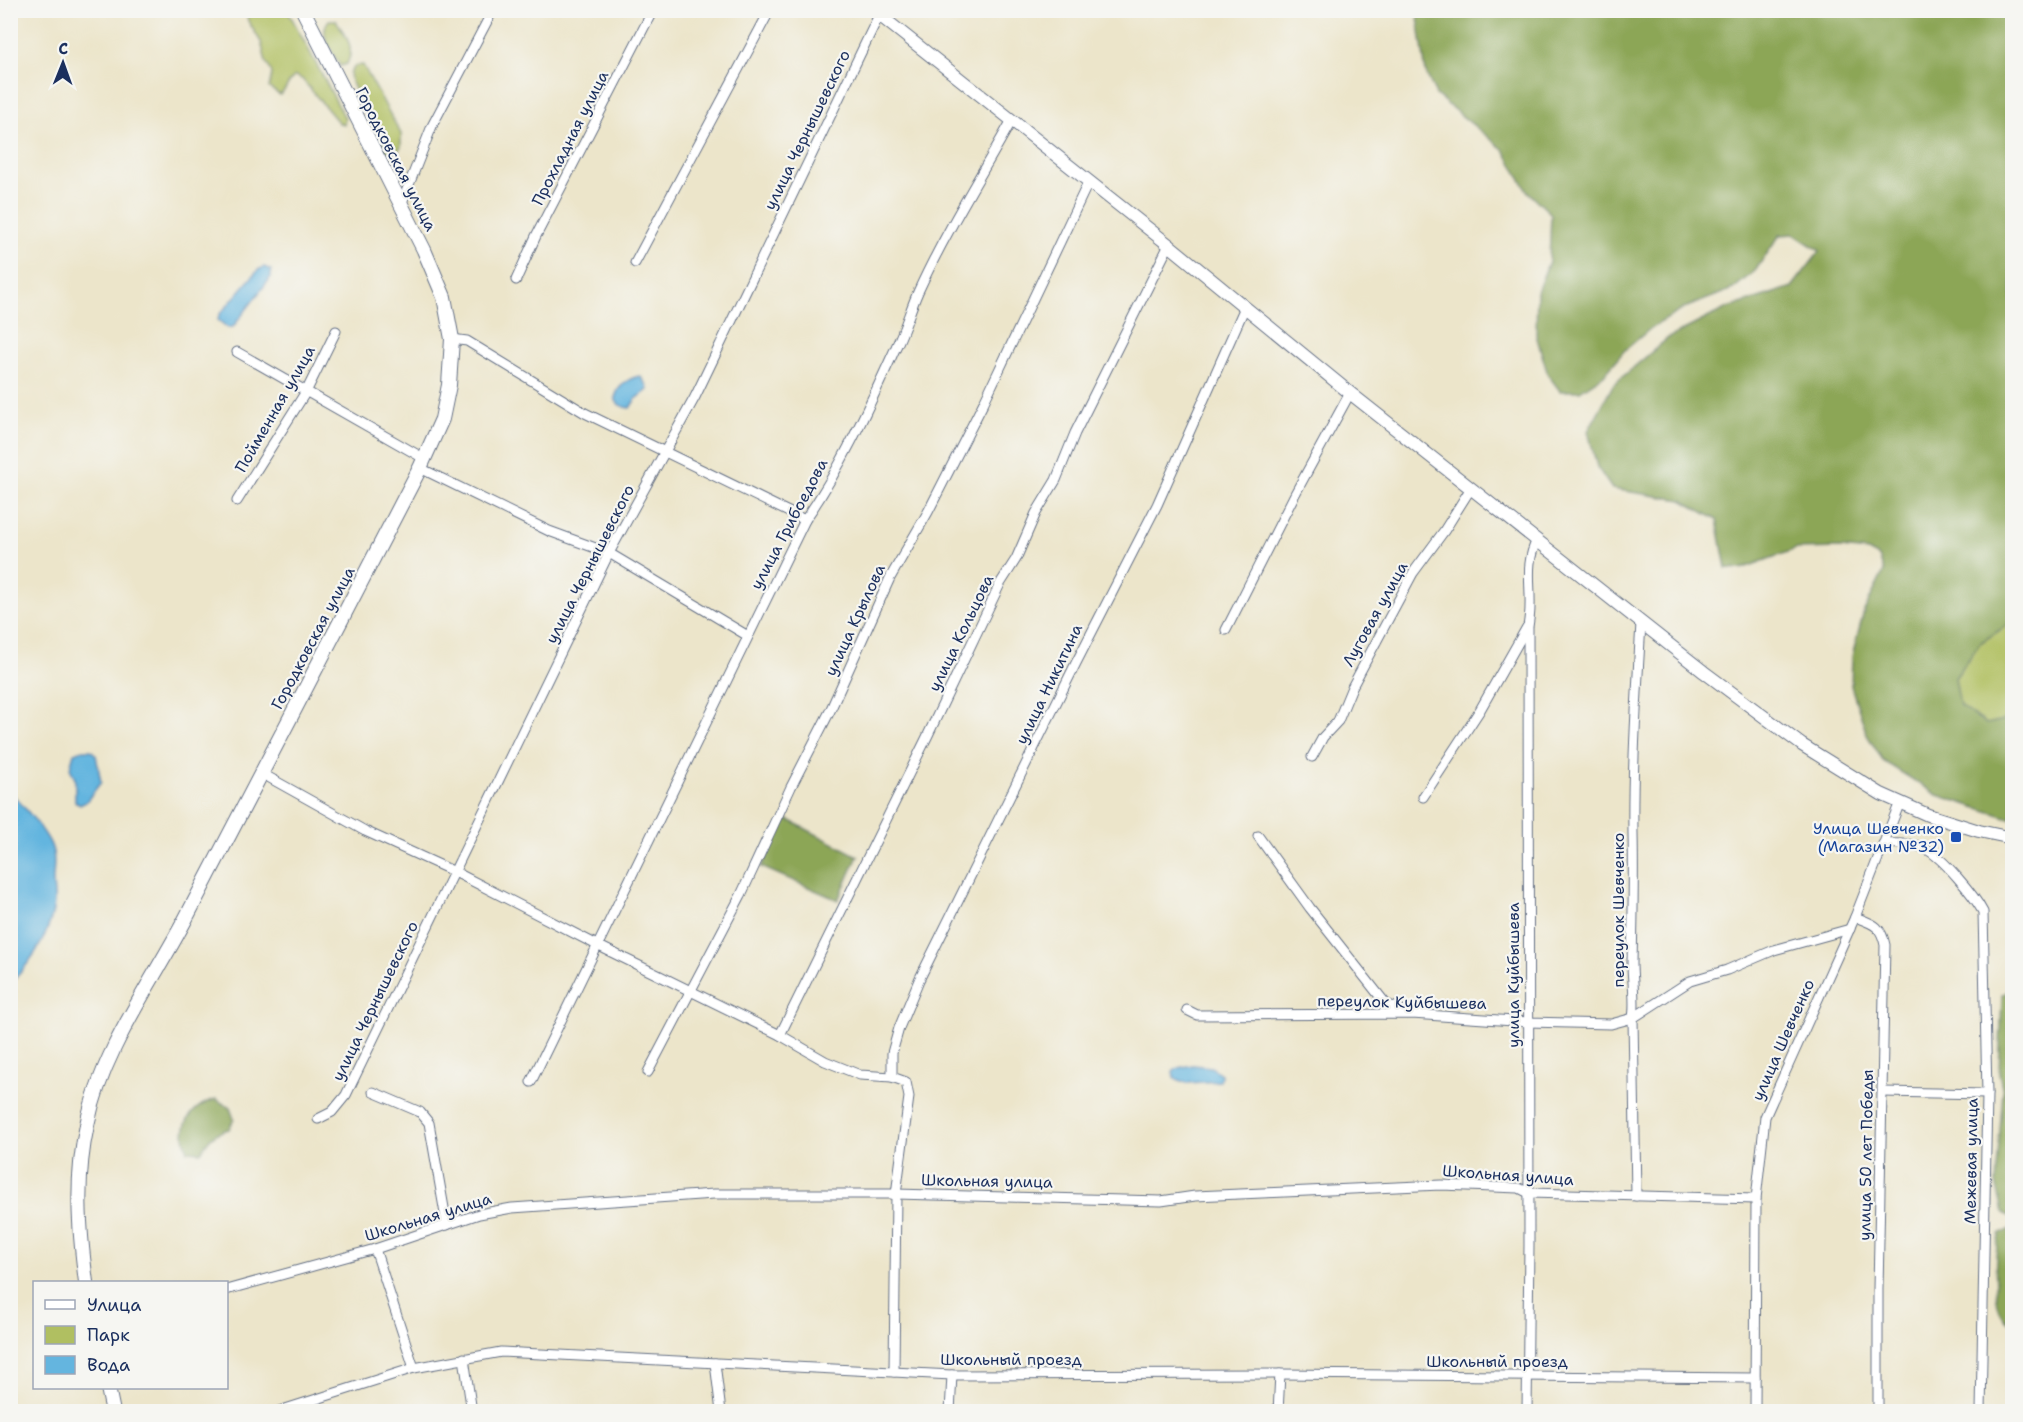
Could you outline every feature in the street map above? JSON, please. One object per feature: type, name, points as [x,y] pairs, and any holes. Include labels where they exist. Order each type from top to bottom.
[{"type":"main road","name":"Городковская улица","points":[[86,1281],[80,1238],[78,1179],[87,1124],[105,1069],[134,1010],[185,921],[423,464],[442,419],[449,385],[452,339],[444,297],[424,250],[303,10]]},
{"type":"main road","points":[[108,1389],[113,1412]]},
{"type":"street","points":[[401,205],[432,126],[493,10]]},
{"type":"street","name":"Прохладная улица","points":[[516,280],[536,236],[653,10]]},
{"type":"street","points":[[635,263],[770,10]]},
{"type":"street","points":[[876,13],[1169,245],[1350,393],[1641,623],[1802,745],[1881,794],[1928,815],[1979,831],[2013,838]]},
{"type":"street","name":"улица Чернышевского","points":[[318,1119],[332,1112],[346,1095],[609,554],[695,397],[876,13]]},
{"type":"street","name":"улица Грибоедова","points":[[531,1082],[805,520],[822,495],[853,438],[897,345],[918,293],[948,234],[1012,120]]},
{"type":"street","name":"улица Крылова","points":[[648,1072],[741,895],[791,787],[830,711],[890,578],[928,512],[983,404],[1089,181]]},
{"type":"street","name":"улица Кольцова","points":[[780,1035],[1000,584],[1016,559],[1036,513],[1056,480],[1076,433],[1169,245]]},
{"type":"street","name":"улица Никитина","points":[[892,1077],[894,1044],[919,980],[1157,505],[1245,307]]},
{"type":"street","name":"Пойменная улица","points":[[237,501],[307,390],[336,331]]},
{"type":"street","points":[[452,339],[467,341],[585,414],[666,451],[805,520]]},
{"type":"street","points":[[237,352],[307,390],[423,464],[549,531],[609,554],[748,636]]},
{"type":"street","points":[[1226,630],[1295,494],[1350,393]]},
{"type":"street","name":"Луговая улица","points":[[1312,757],[1323,737],[1338,721],[1352,687],[1413,573],[1444,531],[1471,488]]},
{"type":"street","name":"улица Куйбышева","points":[[1527,1412],[1528,627],[1530,552],[1537,540]]},
{"type":"street","name":"переулок Шевченко","points":[[1636,1196],[1633,1018],[1634,745],[1641,623]]},
{"type":"street","points":[[1423,796],[1486,700],[1528,627]]},
{"type":"street","points":[[261,773],[365,831],[455,872],[780,1035],[825,1061],[860,1075],[892,1077],[906,1082],[909,1097],[896,1194],[894,1372]]},
{"type":"street","name":"улица Шевченко","points":[[1755,1412],[1756,1199],[1765,1117],[1850,929],[1899,802]]},
{"type":"street","points":[[1258,836],[1310,908],[1386,1004],[1412,1014]]},
{"type":"street","name":"Межевая улица","points":[[1883,843],[1912,845],[1926,849],[1941,860],[1976,897],[1983,912],[1987,1094],[1981,1412]]},
{"type":"street","name":"улица 50 лет Победы","points":[[1855,917],[1873,923],[1879,928],[1885,945],[1878,1289],[1878,1412]]},
{"type":"street","name":"переулок Куйбышева","points":[[1187,1010],[1197,1016],[1412,1014],[1528,1022],[1611,1024],[1633,1018],[1690,981],[1774,950],[1850,929]]},
{"type":"street","points":[[373,1092],[420,1112],[429,1123],[447,1225]]},
{"type":"street","points":[[1883,1092],[1987,1094]]},
{"type":"street","name":"Школьная улица","points":[[228,1289],[375,1249],[479,1214],[512,1208],[610,1200],[714,1194],[896,1194],[1161,1201],[1195,1196],[1441,1185],[1519,1188],[1529,1193],[1756,1199]]},
{"type":"street","points":[[375,1249],[414,1368]]},
{"type":"street","name":"Школьный проезд","points":[[276,1412],[414,1368],[501,1352],[952,1375],[1280,1374],[1755,1378]]},
{"type":"street","points":[[464,1358],[472,1412]]},
{"type":"street","points":[[715,1363],[721,1412]]},
{"type":"street","points":[[1278,1412],[1280,1374]]},
{"type":"street","points":[[950,1412],[952,1375]]},
{"type":"green space","points":[[246,11],[288,11],[345,118],[344,125],[339,123],[302,79],[295,76],[280,95],[269,88],[272,73],[266,62],[261,42],[248,21]]},
{"type":"green space","points":[[1417,11],[2012,11],[2012,622],[1980,643],[1955,678],[1960,706],[1987,724],[2012,718],[2012,819],[1937,795],[1883,761],[1867,735],[1851,686],[1852,656],[1864,611],[1884,571],[1879,557],[1868,551],[1841,548],[1796,549],[1741,569],[1726,568],[1717,520],[1682,500],[1612,489],[1597,467],[1588,431],[1613,385],[1668,338],[1725,309],[1792,287],[1820,251],[1794,234],[1780,235],[1755,271],[1733,289],[1687,307],[1651,328],[1624,351],[1604,375],[1580,391],[1560,391],[1548,375],[1536,335],[1537,292],[1549,261],[1551,214],[1528,192],[1504,150],[1436,95],[1426,73]]},
{"type":"green space","points":[[329,20],[336,20],[348,41],[350,52],[347,64],[340,66],[327,43],[325,31]]},
{"type":"green space","points":[[363,65],[401,134],[401,147],[395,154],[385,150],[351,81],[350,73],[355,66]]},
{"type":"green space","points":[[2012,622],[2012,718],[1987,724],[1959,706],[1955,678],[1980,643]]},
{"type":"green space","points":[[787,819],[858,856],[838,900],[761,867]]},
{"type":"green space","points":[[2012,989],[2012,1219],[2003,1212],[1996,1183],[2003,1091],[1999,1073],[2002,995]]},
{"type":"green space","points":[[216,1099],[230,1108],[234,1119],[229,1129],[212,1137],[201,1152],[188,1151],[184,1134],[188,1119],[193,1112],[207,1102]]},
{"type":"green space","points":[[2012,1228],[2012,1324],[2007,1321],[1999,1308],[1996,1269],[2000,1234]]},
{"type":"water","points":[[264,267],[271,270],[271,277],[233,327],[228,328],[218,320],[219,315],[258,270]]},
{"type":"water","points":[[640,376],[648,390],[635,400],[630,408],[622,406],[617,402],[617,392],[626,382]]},
{"type":"water","points":[[91,750],[96,755],[101,782],[86,802],[80,805],[75,802],[75,779],[70,768],[74,753]]},
{"type":"water","points":[[11,793],[50,842],[54,860],[54,898],[49,925],[39,946],[11,983]]},
{"type":"water","points":[[1193,1065],[1211,1067],[1221,1074],[1220,1081],[1187,1083],[1174,1078],[1173,1072],[1178,1068]]},
{"type":"place","name":"Улица Шевченко (Магазин №32)","points":[[1956,837]]}]
